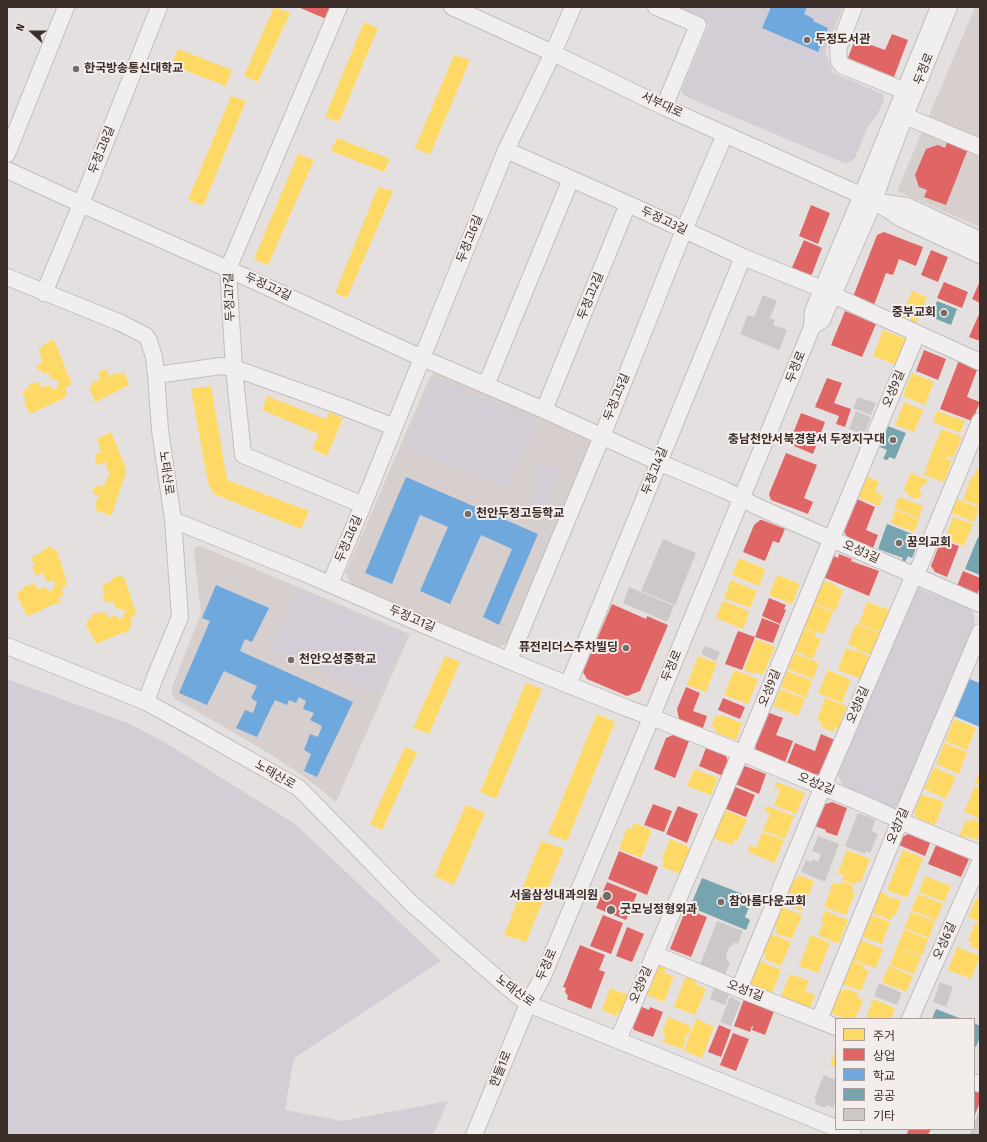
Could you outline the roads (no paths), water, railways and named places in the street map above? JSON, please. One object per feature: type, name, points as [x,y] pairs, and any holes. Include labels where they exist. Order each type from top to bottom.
[{"type":"street","points":[[7,154],[66,7]]},
{"type":"street","name":"두정고8길","points":[[44,293],[159,7]]},
{"type":"street","name":"두정고7길","points":[[339,7],[228,269],[234,368],[243,455],[363,505]]},
{"type":"street","name":"서부대로","points":[[452,7],[553,53],[664,107],[868,198],[902,219],[980,255]]},
{"type":"street","name":"두정고6길","points":[[330,584],[506,150],[553,53],[573,7]]},
{"type":"street","points":[[656,7],[698,25],[664,107]]},
{"type":"street","points":[[854,7],[838,49],[839,61],[843,66],[905,91]]},
{"type":"street","name":"두정로","points":[[528,1004],[543,976],[812,328],[822,320],[827,292],[868,198],[905,91],[939,7]]},
{"type":"street","name":"두정로","points":[[868,198],[886,166],[949,7]]},
{"type":"street","points":[[906,116],[980,147]]},
{"type":"street","name":"두정고5길","points":[[509,660],[602,436],[684,230],[725,134]]},
{"type":"street","name":"두정고3길","points":[[506,150],[743,257],[827,292],[980,362]]},
{"type":"street","name":"두정고2길","points":[[7,170],[422,358],[544,410],[658,462],[742,498]]},
{"type":"street","points":[[486,385],[571,179]]},
{"type":"street","name":"서부대로","points":[[868,198],[907,206],[980,240]]},
{"type":"street","name":"두정고2길","points":[[544,410],[628,204]]},
{"type":"street","name":"두정고4길","points":[[568,685],[743,257]]},
{"type":"street","name":"노태산로","points":[[7,277],[121,323],[146,336],[149,341],[154,357],[160,430],[173,520],[180,617],[146,702],[299,788],[411,903],[528,1004],[835,1128]]},
{"type":"street","name":"오성9길","points":[[618,1040],[737,761],[746,746],[917,334]]},
{"type":"street","points":[[156,375],[221,366],[234,368],[394,427]]},
{"type":"street","name":"오성8길","points":[[739,989],[823,787],[914,575],[918,570],[980,421]]},
{"type":"street","name":"오성3길","points":[[742,498],[758,507],[980,604]]},
{"type":"street","name":"두정고1길","points":[[173,520],[330,584],[568,685],[651,717]]},
{"type":"street","name":"오성7길","points":[[819,1020],[900,821],[980,632]]},
{"type":"street","points":[[7,646],[146,702]]},
{"type":"street","name":"오성2길","points":[[651,717],[742,753],[980,854]]},
{"type":"street","name":"오성6길","points":[[910,1018],[980,862]]},
{"type":"street","name":"오성1길","points":[[654,954],[835,1027]]},
{"type":"street","name":"한들1로","points":[[474,1135],[528,1004]]},
{"type":"street","name":"노태산로","points":[[840,1130],[853,1135]]},
{"type":"place","name":"두정도서관","points":[[807,40]]},
{"type":"place","name":"한국방송통신대학교","points":[[76,69]]},
{"type":"place","name":"중부교회","points":[[944,313]]},
{"type":"place","name":"충남천안서북경찰서 두정지구대","points":[[893,440]]},
{"type":"place","name":"천안두정고등학교","points":[[468,514]]},
{"type":"place","name":"꿈의교회","points":[[899,543]]},
{"type":"place","name":"퓨전리더스주차빌딩","points":[[626,648]]},
{"type":"place","name":"천안오성중학교","points":[[291,660]]},
{"type":"place","name":"서울삼성내과의원","points":[[607,896]]},
{"type":"place","name":"참아름다운교회","points":[[721,902]]},
{"type":"place","name":"굿모닝정형외과","points":[[611,910]]}]
